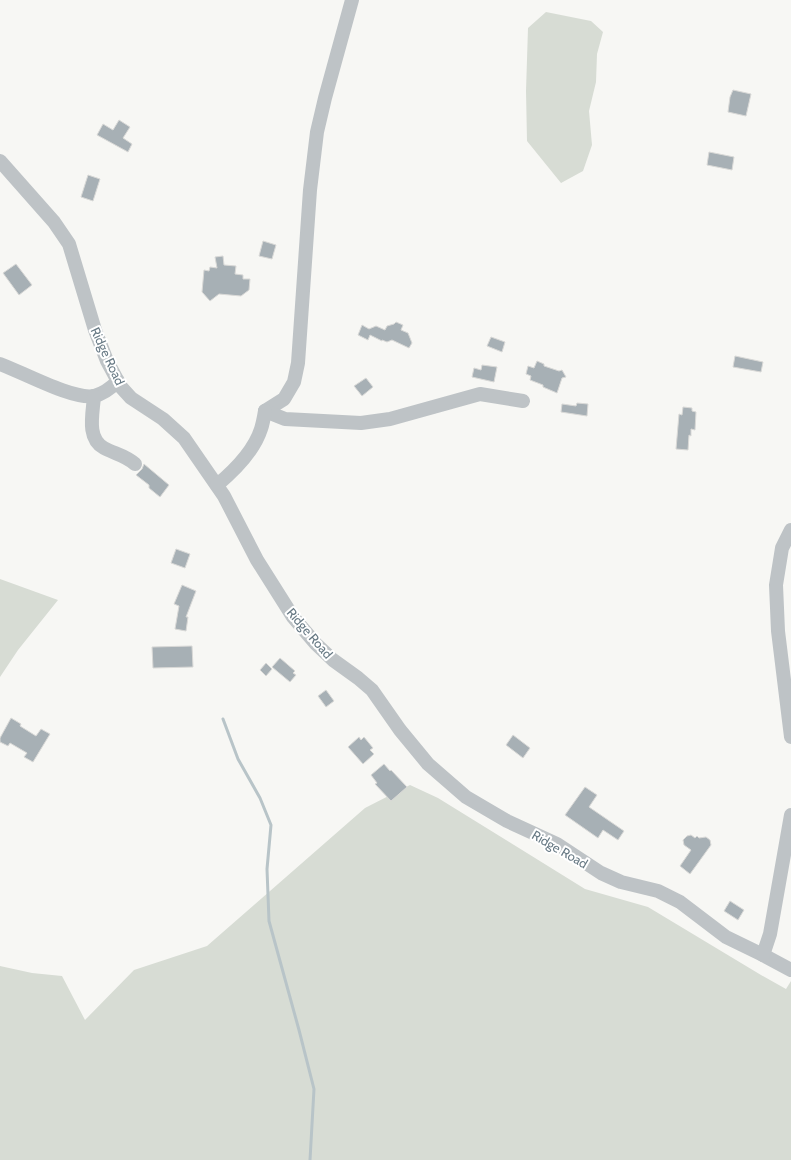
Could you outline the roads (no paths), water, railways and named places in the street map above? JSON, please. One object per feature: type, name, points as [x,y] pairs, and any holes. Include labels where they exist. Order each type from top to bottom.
[{"type":"street","points":[[217,485],[248,453],[261,430],[265,411],[284,399],[294,382],[298,363],[310,190],[317,132],[352,0]]},
{"type":"street","name":"Ridge Road","points":[[0,161],[54,222],[69,244],[95,330],[118,382],[131,398],[177,430],[191,447],[217,485],[236,518],[257,560],[293,617],[327,655],[372,690],[400,730],[428,764],[466,797],[507,821],[557,844],[601,872],[622,882],[658,891],[680,902],[726,937],[791,970]]},
{"type":"street","points":[[0,364],[71,394],[84,396],[94,396],[106,391],[118,382]]},
{"type":"street","points":[[265,411],[285,419],[361,423],[390,419],[480,394],[524,401]]},
{"type":"street","points":[[94,396],[92,425],[93,435],[97,442],[103,448],[122,455],[135,464]]},
{"type":"street","points":[[791,530],[782,548],[776,585],[778,631],[791,737]]},
{"type":"street","points":[[763,955],[770,934],[791,815]]},
{"type":"waterway","points":[[223,719],[238,759],[260,798],[271,825],[267,869],[269,921],[314,1089],[310,1160]]}]
